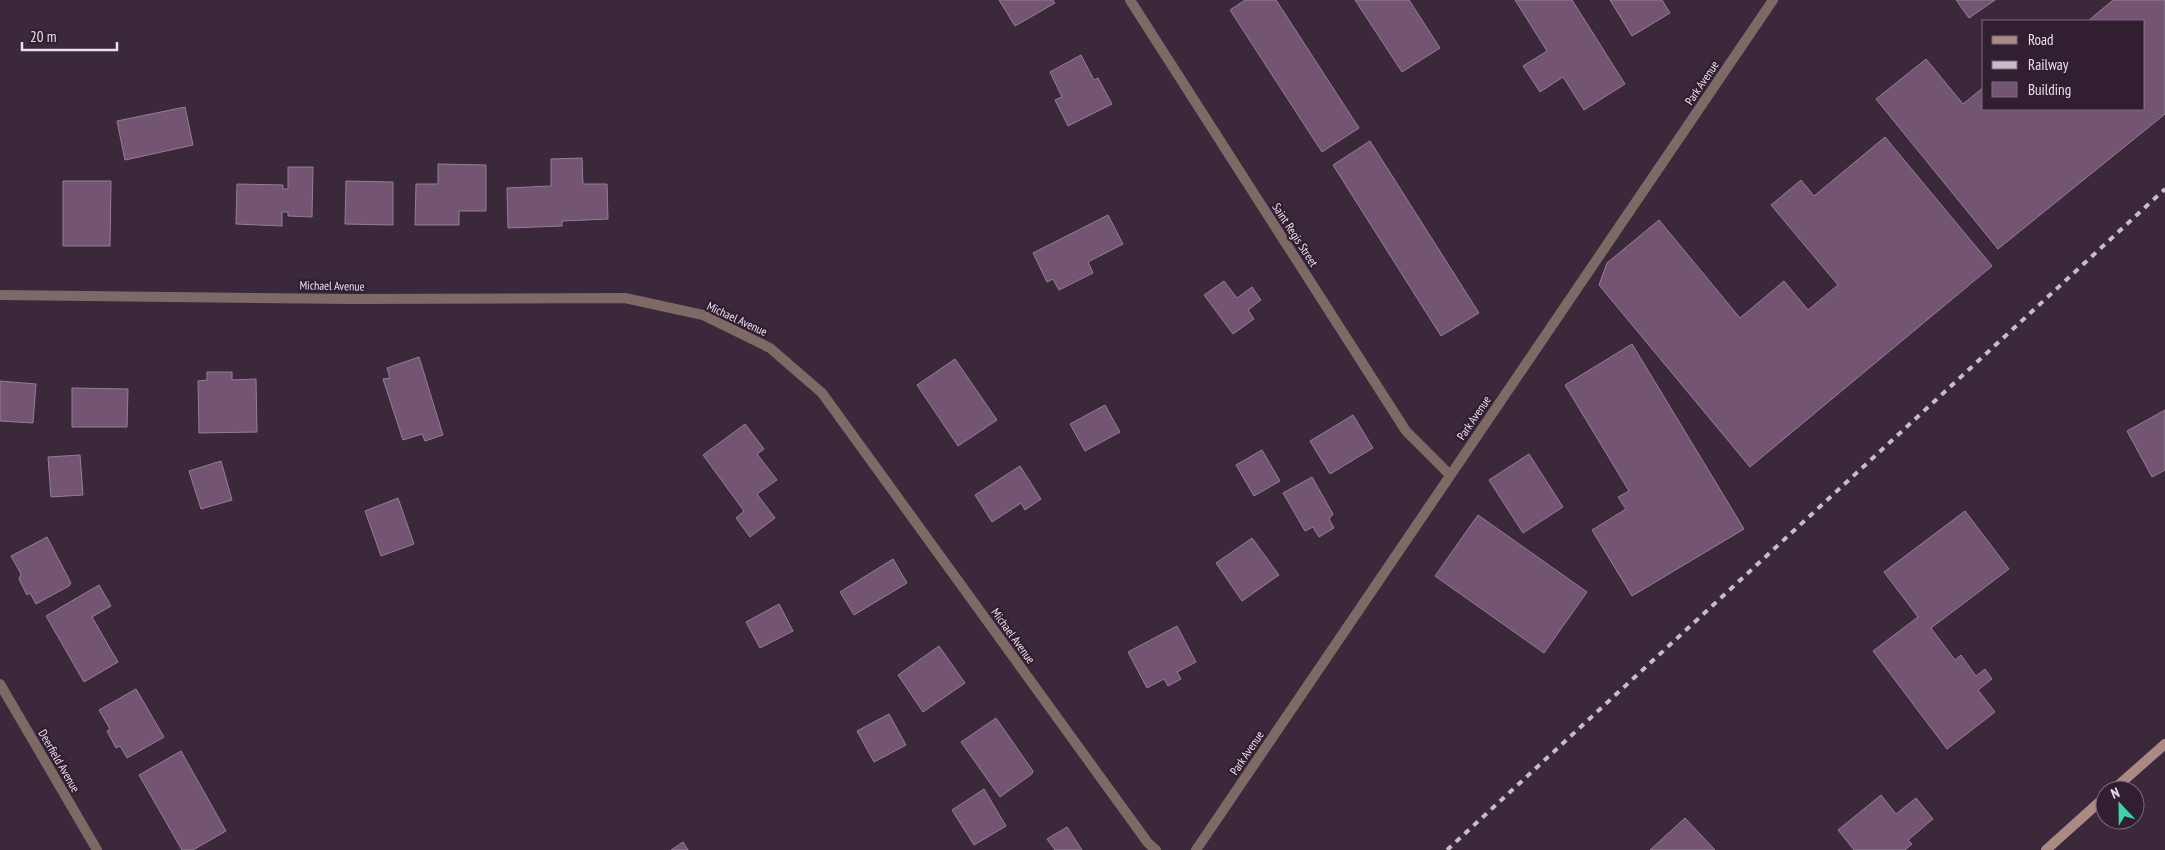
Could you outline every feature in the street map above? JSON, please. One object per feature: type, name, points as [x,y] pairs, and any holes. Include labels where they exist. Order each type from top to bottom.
[{"type":"main road","points":[[2124,780],[2165,744]]},
{"type":"main road","points":[[2046,850],[2095,806]]},
{"type":"street","name":"Saint Regis Street","points":[[1130,0],[1406,431],[1450,475]]},
{"type":"street","name":"Park Avenue","points":[[1196,850],[1773,0]]},
{"type":"street","name":"Michael Avenue","points":[[0,294],[353,299],[625,298],[703,315],[770,348],[822,393],[1148,843],[1156,850]]},
{"type":"street","name":"Deerfield Avenue","points":[[0,684],[4,700],[97,850]]},
{"type":"building","points":[[999,0],[1053,0],[1055,3],[1015,26]]},
{"type":"building","points":[[1245,0],[1276,0],[1359,128],[1322,152],[1230,10]]},
{"type":"building","points":[[1355,0],[1409,0],[1440,48],[1402,72]]},
{"type":"building","points":[[1515,0],[1572,0],[1625,84],[1584,110],[1563,77],[1540,92],[1523,66],[1547,51]]},
{"type":"building","points":[[1610,0],[1662,0],[1670,13],[1632,36]]},
{"type":"building","points":[[1956,0],[1995,0],[1969,18]]},
{"type":"building","points":[[2113,0],[2165,0],[2165,114],[1998,249],[1876,99],[1926,59],[1963,104],[1982,89],[1982,110],[2145,110],[2145,20],[2089,20]]},
{"type":"building","points":[[1081,55],[1094,80],[1098,78],[1112,104],[1068,126],[1055,100],[1062,97],[1050,72]]},
{"type":"building","points":[[185,107],[193,145],[125,160],[117,121]]},
{"type":"building","points":[[1885,137],[1992,266],[1750,467],[1599,285],[1607,263],[1659,220],[1740,318],[1784,281],[1808,310],[1838,285],[1771,205],[1801,180],[1814,196]]},
{"type":"building","points":[[1370,141],[1479,313],[1441,336],[1333,165]]},
{"type":"building","points":[[582,158],[583,184],[607,184],[608,219],[562,221],[562,226],[508,228],[507,188],[551,186],[551,159]]},
{"type":"building","points":[[438,164],[486,165],[486,211],[459,211],[459,225],[415,225],[416,184],[438,184]]},
{"type":"building","points":[[288,167],[313,167],[312,217],[288,216],[288,212],[282,212],[282,226],[236,224],[237,184],[283,185],[283,189],[288,189]]},
{"type":"building","points":[[63,181],[111,181],[110,246],[63,246]]},
{"type":"building","points":[[346,181],[393,182],[393,225],[345,224]]},
{"type":"building","points":[[1108,215],[1123,244],[1088,262],[1093,273],[1059,290],[1053,279],[1047,282],[1033,253]]},
{"type":"building","points":[[1224,281],[1237,298],[1252,287],[1261,300],[1248,310],[1254,319],[1233,334],[1204,295]]},
{"type":"building","points":[[1632,344],[1744,529],[1632,596],[1592,530],[1626,509],[1618,497],[1629,491],[1565,385]]},
{"type":"building","points":[[419,357],[443,435],[425,441],[422,434],[403,440],[383,379],[390,378],[387,368]]},
{"type":"building","points":[[955,359],[997,420],[958,446],[917,385]]},
{"type":"building","points":[[207,372],[232,372],[232,380],[256,379],[257,432],[199,433],[198,381],[207,380]]},
{"type":"building","points":[[0,381],[36,384],[33,423],[0,421]]},
{"type":"building","points":[[72,388],[128,389],[127,427],[72,427]]},
{"type":"building","points":[[1105,405],[1120,432],[1085,451],[1070,424]]},
{"type":"building","points":[[2165,410],[2165,470],[2152,477],[2127,431]]},
{"type":"building","points":[[1353,415],[1373,448],[1330,474],[1310,441]]},
{"type":"building","points":[[745,424],[764,449],[757,454],[777,480],[757,494],[775,518],[750,537],[736,518],[744,511],[703,455]]},
{"type":"building","points":[[1262,450],[1280,481],[1254,496],[1236,465]]},
{"type":"building","points":[[1529,454],[1563,507],[1523,533],[1489,480]]},
{"type":"building","points":[[80,455],[83,495],[51,497],[48,457]]},
{"type":"building","points":[[221,461],[232,500],[201,509],[189,471]]},
{"type":"building","points":[[1020,466],[1041,499],[1025,510],[1021,503],[992,522],[975,495]]},
{"type":"building","points":[[1312,477],[1333,514],[1329,519],[1334,528],[1319,537],[1313,527],[1305,531],[1283,493]]},
{"type":"building","points":[[398,498],[414,544],[381,556],[365,511]]},
{"type":"building","points":[[1965,511],[2009,569],[1931,628],[1955,660],[1961,655],[1976,676],[1985,669],[1992,679],[1978,690],[1995,712],[1947,749],[1873,651],[1918,617],[1884,572]]},
{"type":"building","points":[[1478,515],[1587,592],[1544,653],[1435,576]]},
{"type":"building","points":[[47,537],[71,583],[69,586],[36,604],[30,593],[27,595],[19,579],[21,574],[11,556]]},
{"type":"building","points":[[1252,538],[1279,575],[1242,601],[1216,563]]},
{"type":"building","points":[[893,559],[907,583],[854,615],[840,592]]},
{"type":"building","points":[[99,585],[111,606],[92,617],[118,662],[84,682],[46,616]]},
{"type":"building","points":[[779,604],[793,631],[760,648],[746,622]]},
{"type":"building","points":[[1177,626],[1196,662],[1177,672],[1181,679],[1168,686],[1164,679],[1147,688],[1128,652]]},
{"type":"building","points":[[939,646],[965,683],[923,712],[898,675]]},
{"type":"building","points":[[136,689],[164,737],[127,758],[120,746],[116,748],[107,731],[110,729],[99,710]]},
{"type":"building","points":[[889,714],[906,745],[874,762],[857,731]]},
{"type":"building","points":[[996,718],[1033,771],[1032,774],[1000,797],[961,742]]},
{"type":"building","points":[[181,751],[226,831],[193,850],[182,850],[139,775]]},
{"type":"building","points":[[984,789],[1006,826],[974,845],[952,810]]},
{"type":"building","points":[[1881,795],[1896,814],[1916,798],[1933,819],[1908,840],[1912,844],[1905,850],[1854,850],[1838,830]]},
{"type":"building","points":[[1685,818],[1715,850],[1650,850]]},
{"type":"building","points":[[1067,827],[1082,850],[1055,850],[1047,839]]},
{"type":"building","points":[[683,842],[688,850],[671,850]]},
{"type":"railway","points":[[1447,850],[2165,189]]}]
